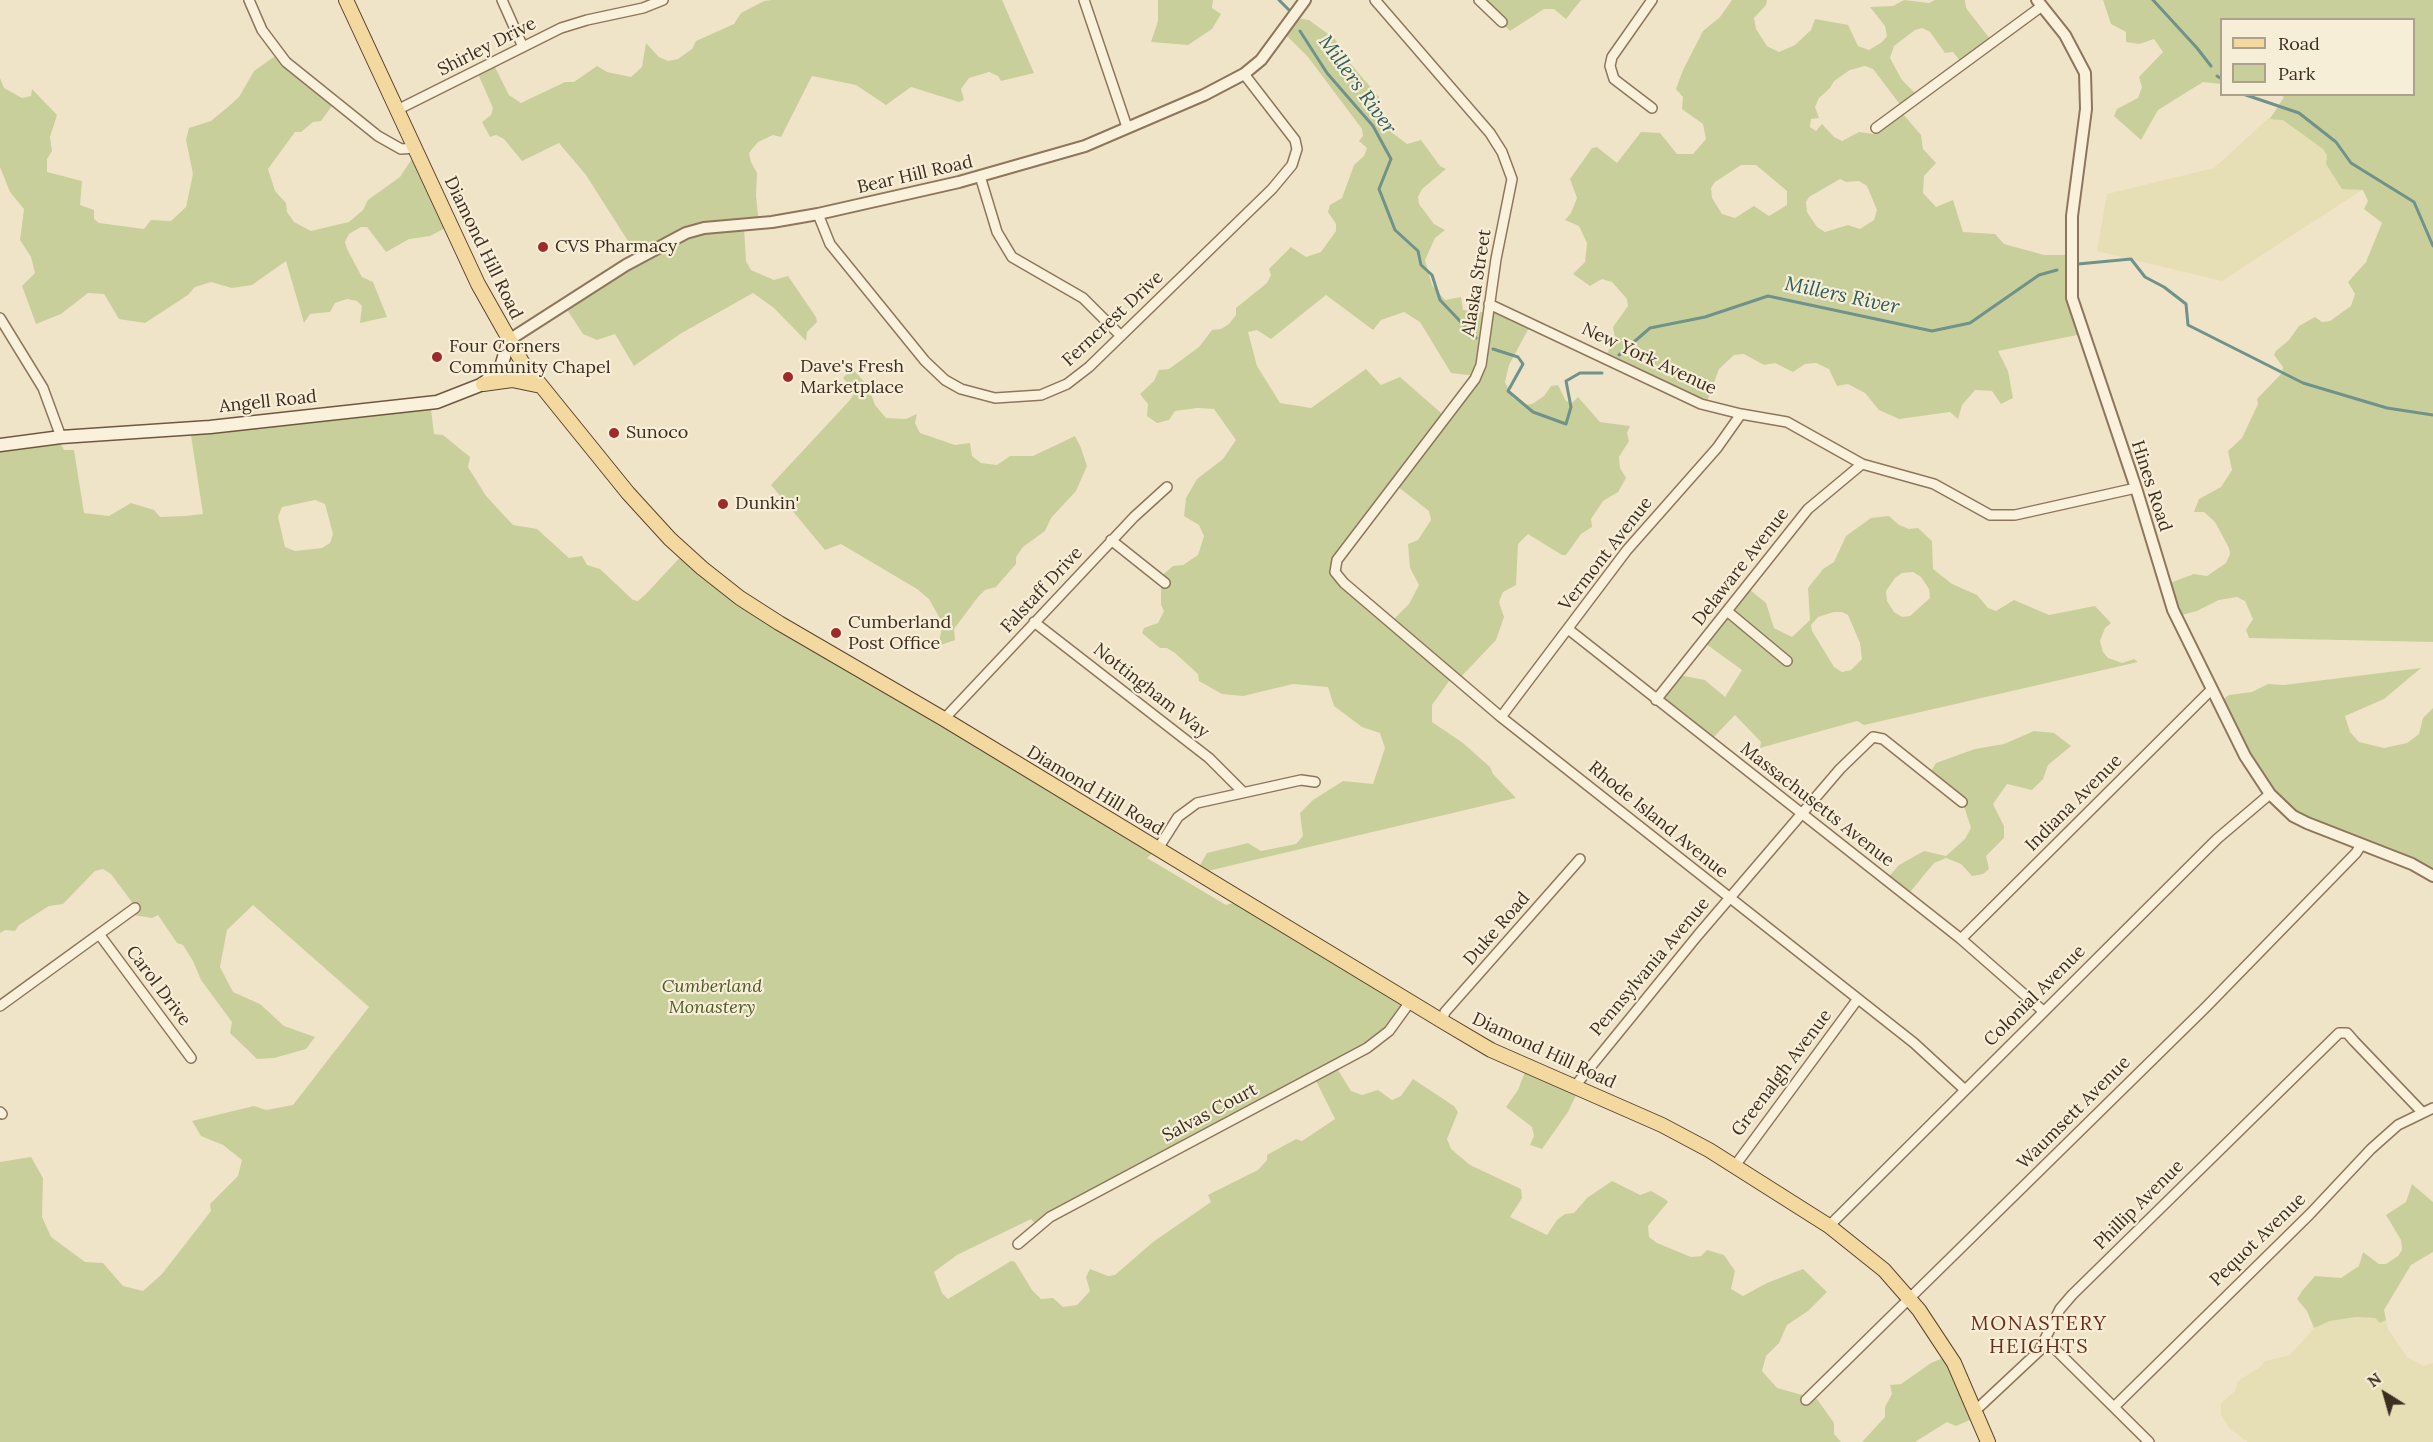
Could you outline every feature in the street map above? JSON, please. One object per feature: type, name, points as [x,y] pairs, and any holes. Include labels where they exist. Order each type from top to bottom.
[{"type":"main road","name":"Diamond Hill Road","points":[[346,0],[478,284],[522,362],[653,521],[702,568],[778,623],[944,719],[1157,850],[1491,1050],[1646,1117],[1694,1142],[1829,1226],[1871,1258],[1909,1298],[1954,1363],[1989,1442]]},
{"type":"main road","name":"Angell Road","points":[[0,445],[61,437],[210,427],[437,402],[483,384],[501,367],[509,340]]},
{"type":"main road","points":[[483,384],[512,380],[541,386]]},
{"type":"street","points":[[249,0],[262,30],[286,62],[378,136],[401,149],[415,148]]},
{"type":"street","points":[[502,0],[523,47]]},
{"type":"street","name":"Shirley Drive","points":[[397,110],[523,47],[581,21],[663,0]]},
{"type":"street","points":[[1084,0],[1127,127]]},
{"type":"street","name":"Bear Hill Road","points":[[509,340],[626,265],[686,233],[704,228],[772,222],[818,214],[980,176],[1085,146],[1244,74],[1261,60],[1305,0]]},
{"type":"street","name":"Alaska Street","points":[[1335,572],[1337,560],[1475,379],[1481,365],[1489,304],[1512,179],[1510,170],[1490,134],[1375,0]]},
{"type":"street","points":[[1479,0],[1502,22]]},
{"type":"street","points":[[1652,0],[1612,57],[1610,66],[1614,79],[1652,108]]},
{"type":"street","points":[[1876,128],[2039,3]]},
{"type":"street","name":"Hines Road","points":[[2039,3],[2075,51],[2087,83],[2072,216],[2072,298],[2136,488],[2171,604],[2245,756],[2270,794],[2293,816],[2412,864],[2433,876]]},
{"type":"street","name":"Ferncrest Drive","points":[[818,214],[830,244],[933,369],[961,389],[995,398],[1041,395],[1067,384],[1121,336],[1272,189],[1292,165],[1297,149],[1295,140],[1244,74]]},
{"type":"street","points":[[980,176],[997,232],[1012,257],[1083,298],[1121,336]]},
{"type":"street","name":"New York Avenue","points":[[1489,304],[1681,395],[1717,409],[1795,424],[1862,464],[1921,479],[1948,490],[1979,510],[2001,516],[2015,516],[2136,488]]},
{"type":"street","points":[[0,318],[43,388],[61,437]]},
{"type":"street","name":"Vermont Avenue","points":[[1501,717],[1627,550],[1718,448],[1741,414]]},
{"type":"street","name":"Delaware Avenue","points":[[1656,700],[1808,509],[1862,464]]},
{"type":"street","name":"Falstaff Drive","points":[[944,719],[1111,540],[1167,487]]},
{"type":"street","points":[[1111,540],[1165,583]]},
{"type":"street","name":"Rhode Island Avenue","points":[[1335,572],[1344,583],[1501,717],[1914,1043],[1964,1089]]},
{"type":"street","points":[[1727,611],[1787,661]]},
{"type":"street","name":"Nottingham Way","points":[[1034,622],[1209,758],[1243,792]]},
{"type":"street","name":"Massachusetts Avenue","points":[[1568,628],[1656,700],[1961,939],[2042,1010]]},
{"type":"street","name":"Indiana Avenue","points":[[1961,939],[2211,690]]},
{"type":"street","name":"Pennsylvania Avenue","points":[[1575,1086],[1840,769],[1873,737],[1883,739],[1962,802]]},
{"type":"street","points":[[1157,850],[1178,817],[1197,803],[1300,780],[1315,782]]},
{"type":"street","name":"Colonial Avenue","points":[[1829,1226],[2042,1010],[2217,839],[2270,794]]},
{"type":"street","name":"Waumsett Avenue","points":[[1806,1400],[2206,1007],[2356,853],[2361,845]]},
{"type":"street","name":"Duke Road","points":[[1442,1021],[1445,1012],[1580,859]]},
{"type":"street","points":[[0,1006],[135,908]]},
{"type":"street","name":"Carol Drive","points":[[99,934],[191,1058]]},
{"type":"street","name":"Greenalgh Avenue","points":[[1734,1167],[1857,1000]]},
{"type":"street","name":"Salvas Court","points":[[1018,1244],[1050,1217],[1368,1048],[1389,1031],[1410,1002]]},
{"type":"street","name":"Phillip Avenue","points":[[1976,1410],[2026,1365],[2046,1340],[2060,1309],[2072,1295],[2339,1033],[2347,1033],[2421,1112]]},
{"type":"street","name":"Pequot Avenue","points":[[2114,1407],[2310,1214],[2371,1149],[2398,1125],[2433,1108]]},
{"type":"street","points":[[2046,1340],[2149,1442]]},
{"type":"shaded area","points":[[2295,96],[2379,179],[2222,281],[2097,251],[2107,194],[2214,168]]},
{"type":"shaded area","points":[[2356,1317],[2375,1318],[2380,1323],[2386,1320],[2388,1329],[2407,1357],[2423,1366],[2433,1363],[2433,1442],[2248,1442],[2230,1429],[2221,1415],[2221,1403],[2235,1391],[2238,1381],[2259,1368],[2265,1361],[2290,1355],[2314,1328],[2330,1321]]},
{"type":"green space","points":[[1002,0],[1034,73],[1001,81],[998,76],[989,72],[969,78],[961,89],[964,100],[959,102],[911,87],[886,105],[856,85],[812,76],[781,137],[773,135],[758,142],[749,153],[757,173],[756,196],[759,224],[744,227],[746,261],[751,270],[774,280],[788,276],[816,317],[817,322],[807,332],[806,341],[774,308],[753,293],[680,334],[634,366],[615,334],[597,340],[583,334],[566,308],[640,260],[586,175],[559,143],[522,161],[504,139],[496,135],[490,137],[482,122],[491,115],[493,108],[478,74],[495,67],[509,95],[521,103],[565,82],[574,82],[597,66],[607,72],[631,77],[642,67],[646,43],[659,57],[668,61],[678,59],[692,49],[696,41],[734,24],[741,13],[764,1]]},
{"type":"green space","points":[[1158,0],[1213,0],[1212,8],[1221,14],[1212,29],[1188,45],[1151,42],[1158,21]]},
{"type":"green space","points":[[1479,0],[1581,0],[1566,19],[1554,9],[1544,9],[1510,31]]},
{"type":"green space","points":[[1732,0],[1767,0],[1766,5],[1754,18],[1756,29],[1767,46],[1779,52],[1795,45],[1811,30],[1815,19],[1848,25],[1858,46],[1869,50],[1887,36],[1885,26],[1870,7],[1893,6],[1904,0],[1929,3],[1935,0],[1965,0],[1966,8],[1994,44],[1965,67],[1953,52],[1945,53],[1930,32],[1922,28],[1915,30],[1894,46],[1890,58],[1902,80],[1920,98],[1905,111],[1873,69],[1865,66],[1850,70],[1834,81],[1819,98],[1815,107],[1819,118],[1811,119],[1810,127],[1816,131],[1822,124],[1834,137],[1842,141],[1859,132],[1874,134],[1903,114],[1921,135],[1923,149],[1936,163],[1924,176],[1923,193],[1936,207],[1953,200],[1963,232],[1995,234],[2004,244],[2044,255],[2070,255],[2082,334],[1998,351],[2008,371],[2013,398],[2001,404],[1992,391],[1975,390],[1962,405],[1958,419],[1950,412],[1899,419],[1879,410],[1865,393],[1848,384],[1837,386],[1829,369],[1816,363],[1805,364],[1793,372],[1775,363],[1764,365],[1744,354],[1734,355],[1719,369],[1706,404],[1604,359],[1615,338],[1613,327],[1628,306],[1627,299],[1612,282],[1602,279],[1590,286],[1573,274],[1585,262],[1587,243],[1579,226],[1565,220],[1571,213],[1577,198],[1570,179],[1592,148],[1597,147],[1617,163],[1641,132],[1660,133],[1677,154],[1693,154],[1706,139],[1703,124],[1682,109],[1683,97],[1676,89],[1703,31],[1720,17]],"holes":[[[1741,165],[1756,165],[1787,191],[1787,205],[1769,216],[1754,206],[1735,218],[1722,214],[1712,198],[1711,188],[1715,182]],[[1840,179],[1846,182],[1859,181],[1867,186],[1877,210],[1874,220],[1860,229],[1848,225],[1825,232],[1817,227],[1807,212],[1806,202],[1809,197]]]},
{"type":"green space","points":[[2103,0],[2433,0],[2433,642],[2249,638],[2246,630],[2253,619],[2245,601],[2237,597],[2219,600],[2197,611],[2178,616],[2167,584],[2194,574],[2207,576],[2226,563],[2230,554],[2229,548],[2215,522],[2204,512],[2194,512],[2199,499],[2221,487],[2232,470],[2228,451],[2242,438],[2258,404],[2257,399],[2282,373],[2283,367],[2274,355],[2276,351],[2289,340],[2299,326],[2315,317],[2322,322],[2330,321],[2351,306],[2355,294],[2348,282],[2366,262],[2382,223],[2364,209],[2368,201],[2363,190],[2342,189],[2326,164],[2327,155],[2323,149],[2283,120],[2270,119],[2284,97],[2282,96],[2415,96],[2415,18],[2220,18],[2220,84],[2203,82],[2158,110],[2141,140],[2114,116],[2117,109],[2138,98],[2142,87],[2139,77],[2163,52],[2154,39],[2139,44],[2126,42],[2126,32],[2111,24]]},
{"type":"green space","points":[[1296,18],[1309,20],[1335,39],[1349,62],[1379,97],[1373,108],[1381,124],[1407,144],[1421,140],[1440,166],[1446,169],[1422,189],[1418,197],[1419,204],[1434,224],[1445,230],[1435,238],[1425,260],[1432,285],[1445,300],[1461,297],[1463,310],[1488,313],[1491,307],[1530,326],[1509,365],[1505,382],[1513,398],[1525,405],[1532,404],[1544,396],[1551,386],[1558,385],[1566,401],[1572,403],[1578,397],[1600,422],[1630,426],[1627,433],[1629,441],[1619,457],[1620,468],[1626,478],[1618,492],[1603,501],[1591,519],[1592,527],[1581,534],[1566,555],[1562,555],[1528,534],[1518,544],[1516,585],[1503,592],[1499,602],[1504,617],[1496,640],[1459,679],[1452,677],[1432,705],[1432,722],[1463,743],[1490,767],[1493,774],[1516,798],[1195,874],[1207,853],[1248,843],[1261,851],[1296,844],[1303,836],[1300,813],[1313,800],[1343,781],[1373,784],[1385,748],[1380,733],[1362,727],[1334,706],[1328,687],[1293,684],[1243,696],[1222,694],[1199,681],[1198,674],[1175,653],[1167,648],[1160,648],[1142,633],[1144,628],[1158,623],[1164,611],[1161,605],[1161,584],[1158,579],[1173,566],[1183,565],[1198,555],[1204,536],[1199,525],[1184,516],[1186,498],[1197,479],[1223,459],[1236,440],[1214,409],[1197,408],[1175,411],[1169,420],[1157,423],[1147,416],[1148,404],[1140,394],[1154,381],[1159,370],[1169,369],[1199,347],[1212,330],[1221,329],[1229,324],[1236,315],[1236,308],[1267,283],[1271,275],[1269,269],[1291,247],[1306,257],[1321,252],[1336,231],[1336,224],[1328,212],[1330,205],[1342,198],[1354,165],[1364,156],[1367,148],[1359,141],[1363,136],[1362,129],[1308,57],[1285,34]],"holes":[[[1326,295],[1373,330],[1381,320],[1404,312],[1420,322],[1451,373],[1476,376],[1453,416],[1448,419],[1400,377],[1381,385],[1366,369],[1311,408],[1280,403],[1257,366],[1248,332],[1257,330],[1271,339]],[[1398,487],[1429,511],[1431,520],[1418,540],[1408,544],[1410,568],[1419,585],[1409,604],[1390,623],[1335,570]]]},
{"type":"green space","points":[[278,54],[334,103],[321,121],[313,122],[301,132],[295,132],[268,169],[275,191],[286,203],[287,212],[294,222],[311,231],[349,222],[363,210],[368,200],[400,177],[413,157],[451,225],[430,236],[409,239],[386,252],[367,227],[361,227],[349,234],[345,242],[347,249],[362,277],[373,282],[387,317],[360,323],[362,306],[357,301],[347,299],[335,303],[330,312],[310,314],[304,323],[286,261],[252,285],[232,288],[211,282],[195,287],[188,295],[145,323],[119,319],[104,294],[88,293],[61,314],[36,324],[22,286],[35,273],[31,257],[20,240],[24,209],[10,192],[0,167],[0,78],[4,88],[22,98],[31,96],[32,89],[57,115],[50,137],[52,151],[47,159],[47,172],[82,181],[80,205],[94,210],[94,219],[99,223],[144,229],[151,220],[171,221],[186,207],[193,174],[186,140],[189,128],[211,121],[239,97],[254,71]]},
{"type":"green space","points":[[852,368],[868,386],[875,405],[886,418],[906,419],[917,414],[915,423],[920,433],[955,445],[970,443],[972,456],[981,463],[997,465],[1010,456],[1033,456],[1075,436],[1087,466],[1076,491],[1051,518],[1045,531],[1023,547],[1016,557],[1016,564],[996,587],[985,590],[978,597],[954,629],[955,640],[938,646],[943,624],[929,599],[917,589],[841,544],[825,550],[771,485],[850,400],[855,392],[843,378]]},
{"type":"green space","name":"Cumberland Monastery","points":[[428,408],[431,409],[434,434],[443,435],[470,457],[468,467],[486,496],[513,525],[537,529],[569,558],[582,556],[587,565],[600,569],[633,600],[638,601],[646,594],[684,553],[725,589],[1154,852],[1147,858],[1226,905],[1237,902],[1411,1008],[1388,1038],[1338,1070],[1351,1091],[1362,1095],[1378,1090],[1392,1100],[1401,1096],[1413,1079],[1454,1106],[1458,1112],[1447,1139],[1451,1149],[1470,1165],[1521,1189],[1522,1198],[1510,1217],[1547,1235],[1557,1220],[1565,1214],[1574,1213],[1587,1198],[1612,1181],[1640,1195],[1651,1191],[1665,1199],[1668,1202],[1648,1226],[1649,1237],[1657,1243],[1691,1257],[1701,1256],[1707,1250],[1724,1255],[1735,1271],[1731,1289],[1743,1296],[1767,1283],[1803,1269],[1827,1292],[1808,1311],[1787,1325],[1779,1343],[1766,1356],[1762,1371],[1777,1388],[1817,1399],[1834,1423],[1834,1434],[1841,1442],[0,1442],[0,1162],[31,1157],[43,1178],[42,1217],[51,1237],[85,1262],[103,1263],[123,1286],[143,1291],[162,1274],[211,1211],[210,1204],[238,1176],[242,1160],[223,1145],[201,1136],[192,1121],[254,1106],[266,1110],[293,1105],[369,1007],[253,905],[227,930],[220,967],[233,992],[260,1004],[284,1026],[315,1037],[306,1049],[274,1058],[257,1059],[230,1033],[232,1022],[201,980],[183,945],[177,943],[158,915],[152,918],[133,915],[134,905],[111,874],[103,869],[95,871],[63,904],[49,906],[19,925],[15,931],[5,930],[0,933],[0,448],[59,441],[64,450],[74,450],[84,513],[109,516],[131,503],[154,510],[160,517],[185,516],[203,514],[190,429]],"holes":[[[315,500],[325,504],[333,534],[330,543],[322,548],[295,551],[285,547],[278,517],[282,507]],[[1316,1081],[1335,1119],[1302,1141],[1296,1139],[1267,1155],[1267,1160],[1258,1170],[1208,1195],[1211,1202],[1153,1242],[1115,1275],[1108,1276],[1090,1269],[1086,1277],[1090,1291],[1077,1305],[1063,1307],[1053,1298],[1041,1299],[1032,1290],[1015,1262],[1011,1261],[948,1299],[942,1293],[934,1272],[957,1255],[1031,1219],[1040,1229],[1187,1148]]]},
{"type":"green space","points":[[1889,516],[1899,525],[1909,529],[1918,528],[1932,541],[1933,569],[1952,584],[1977,595],[1988,608],[1996,611],[2014,600],[2049,615],[2095,606],[2111,623],[2105,628],[2100,641],[2103,652],[2108,658],[2122,663],[2134,659],[2138,662],[1864,725],[1857,721],[1760,748],[1761,742],[1735,715],[1710,741],[1661,701],[1680,676],[1705,680],[1725,697],[1742,670],[1706,644],[1749,589],[1766,603],[1774,628],[1792,637],[1810,620],[1808,588],[1823,569],[1834,562],[1846,536],[1871,518]],"holes":[[[1913,572],[1921,577],[1929,589],[1930,598],[1910,616],[1902,617],[1894,612],[1887,601],[1886,591],[1895,578],[1902,573]],[[1834,612],[1848,615],[1860,643],[1862,659],[1851,670],[1842,672],[1834,667],[1812,631],[1811,625],[1818,617]]]},
{"type":"green space","points":[[2421,668],[2384,699],[2345,716],[2350,732],[2359,742],[2384,748],[2407,743],[2419,734],[2423,718],[2433,708],[2433,879],[2291,817],[2273,796],[2219,702],[2229,695],[2252,692],[2268,684],[2284,685]]},
{"type":"green space","points":[[2034,731],[2054,733],[2071,746],[2048,765],[2043,779],[2032,790],[2007,784],[1993,804],[2004,826],[2004,838],[1986,856],[1989,869],[1983,874],[1972,876],[1961,864],[1946,858],[1934,863],[1906,897],[1885,881],[1899,865],[1924,851],[1946,856],[1965,839],[1971,828],[1964,806],[1928,776],[1936,763],[1975,749],[2004,744]]},
{"type":"green space","points":[[1526,1069],[1579,1089],[1568,1112],[1542,1149],[1530,1145],[1534,1136],[1532,1127],[1506,1107],[1518,1090]]},
{"type":"green space","points":[[2412,1184],[2433,1202],[2433,1252],[2411,1265],[2384,1310],[2386,1320],[2380,1323],[2375,1318],[2356,1317],[2330,1321],[2314,1328],[2307,1311],[2297,1299],[2302,1291],[2315,1276],[2341,1278],[2359,1266],[2363,1252],[2379,1264],[2386,1264],[2398,1256],[2402,1250],[2401,1240],[2386,1215],[2406,1202]]},
{"type":"green space","points":[[1948,1356],[1977,1417],[1956,1426],[1947,1422],[1915,1442],[1862,1442],[1885,1417],[1885,1407],[1892,1394],[1890,1385],[1901,1384],[1931,1363]]},
{"type":"waterway","name":"Millers River","points":[[1279,0],[1289,10]]},
{"type":"waterway","points":[[2153,0],[2211,66]]},
{"type":"waterway","name":"Millers River","points":[[1300,31],[1327,73],[1373,126],[1391,159],[1379,189],[1395,230],[1418,251],[1421,265],[1432,275],[1440,300],[1476,338]]},
{"type":"waterway","points":[[2249,96],[2299,113],[2336,142],[2351,163],[2414,202],[2433,246]]},
{"type":"waterway","name":"Millers River","points":[[2078,264],[2131,259],[2145,277],[2164,287],[2186,304],[2188,325],[2303,383],[2387,408],[2433,415]]},
{"type":"waterway","name":"Millers River","points":[[1619,355],[1650,328],[1705,317],[1768,296],[1932,331],[1970,323],[2039,275],[2057,270]]},
{"type":"waterway","name":"Millers River","points":[[1493,349],[1518,357],[1523,364],[1508,391],[1533,412],[1566,424],[1571,407],[1566,381],[1580,373],[1602,373]]},
{"type":"place","name":"CVS Pharmacy","points":[[543,247]]},
{"type":"place","name":"Four Corners Community Chapel","points":[[437,357]]},
{"type":"place","name":"Dave's Fresh Marketplace","points":[[788,377]]},
{"type":"place","name":"Sunoco","points":[[614,433]]},
{"type":"place","name":"Dunkin'","points":[[723,504]]},
{"type":"place","name":"Cumberland Post Office","points":[[836,633]]},
{"type":"district","name":"MONASTERY HEIGHTS","points":[[2039,1336]]}]
